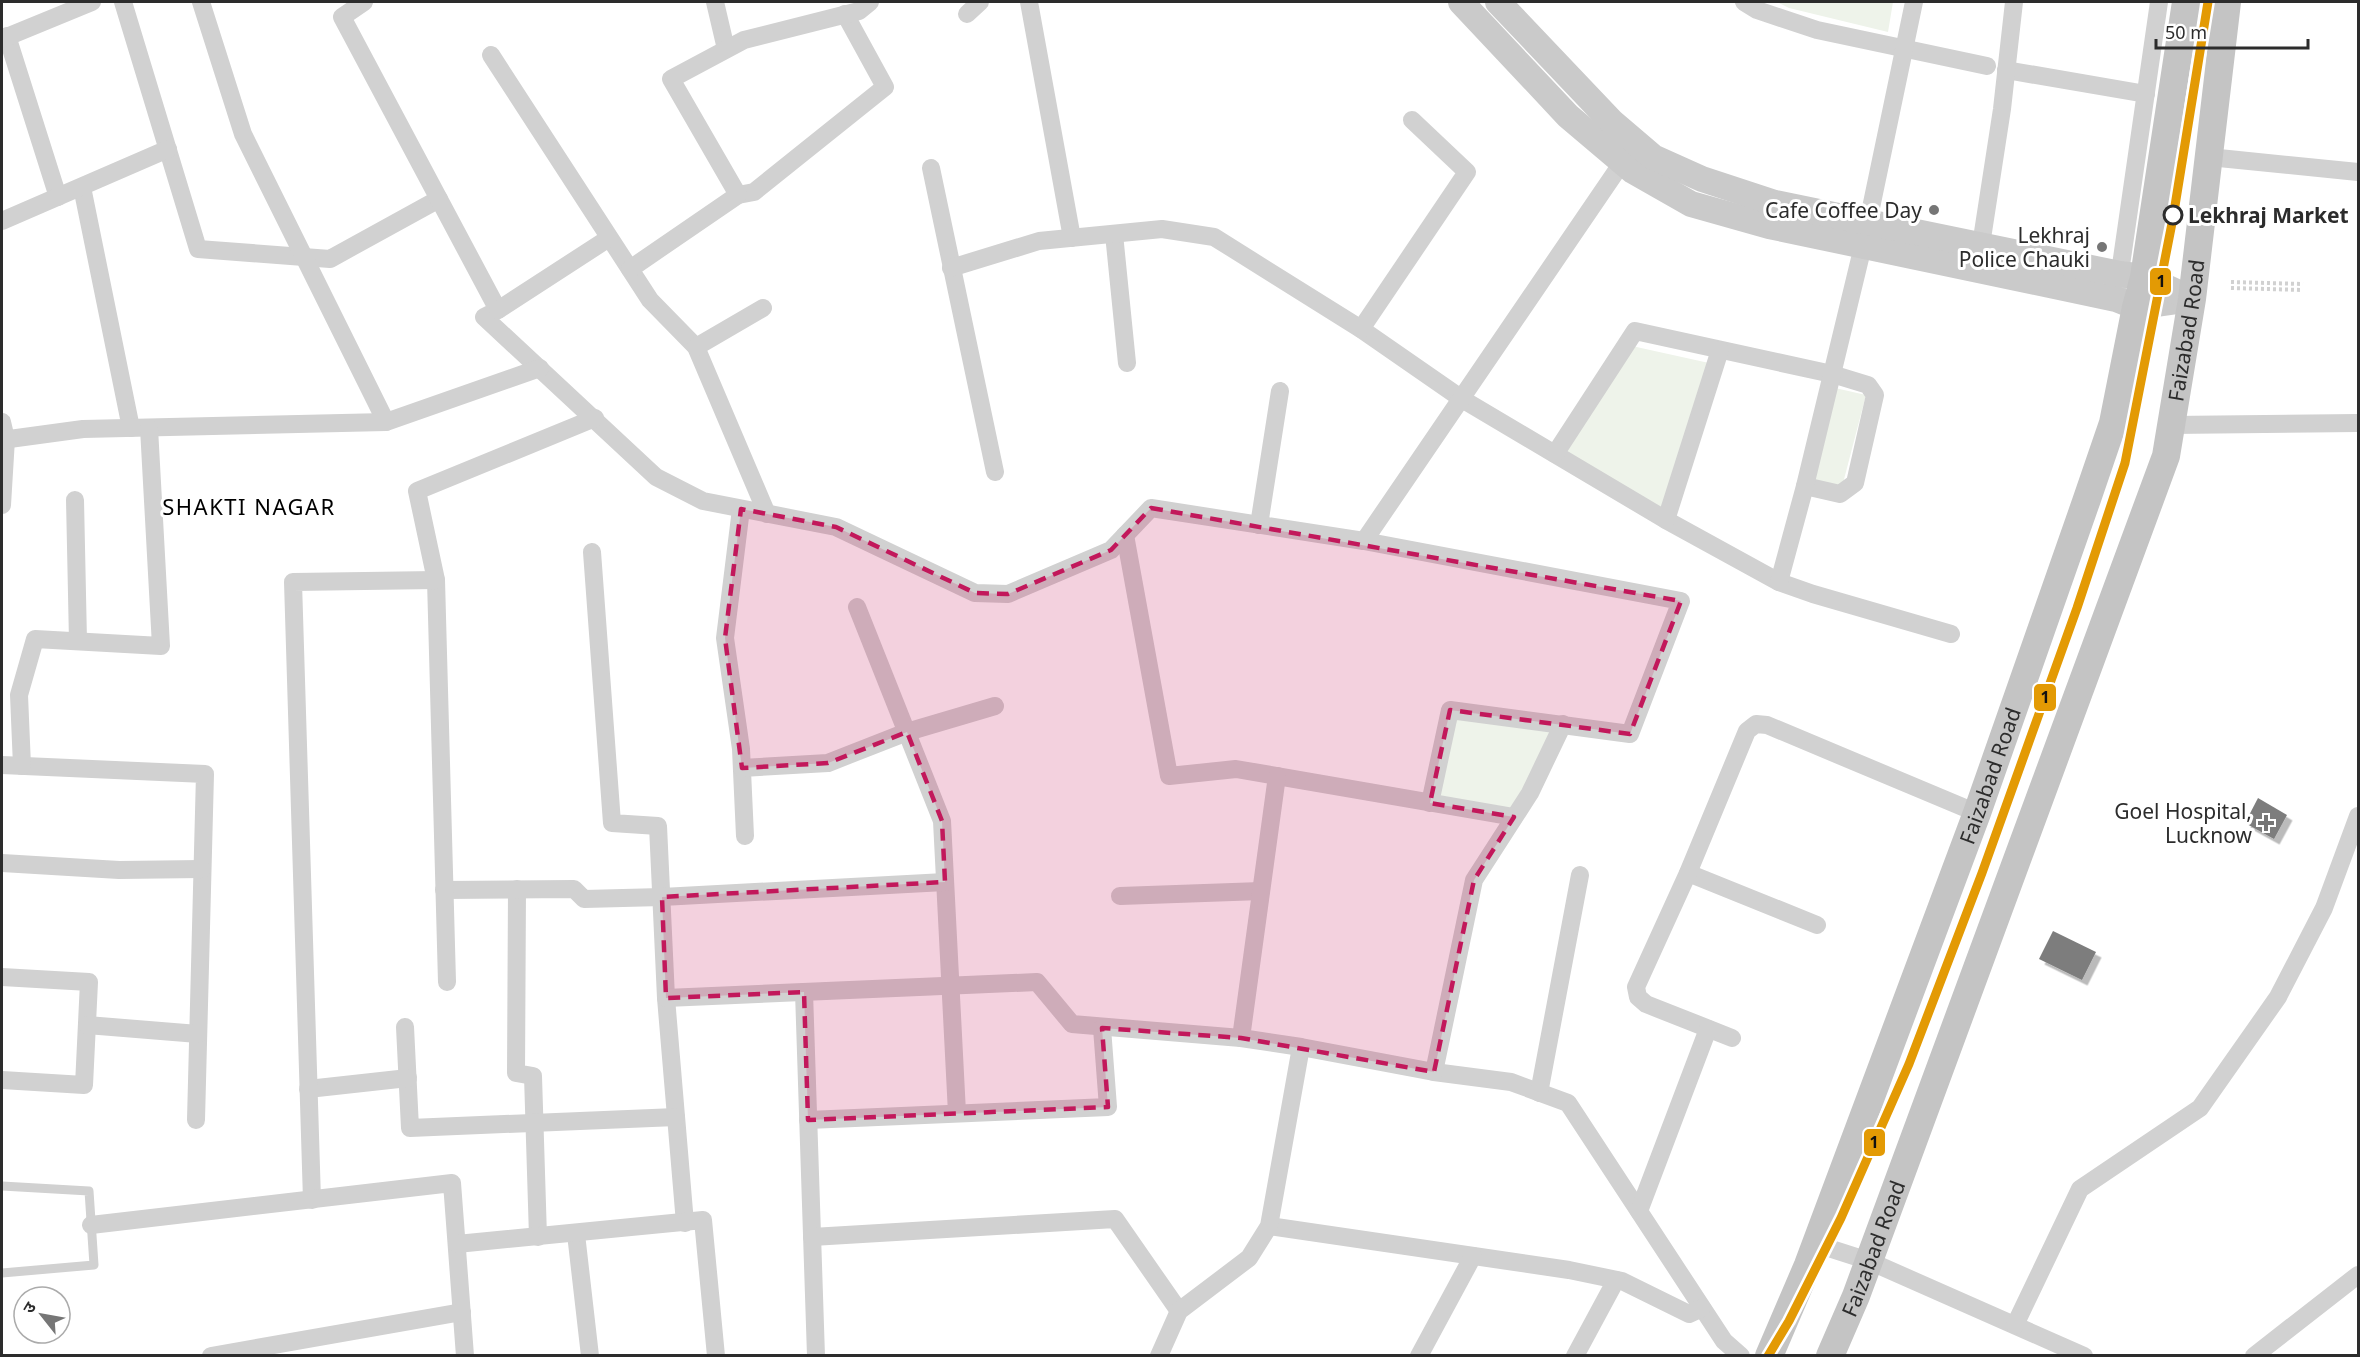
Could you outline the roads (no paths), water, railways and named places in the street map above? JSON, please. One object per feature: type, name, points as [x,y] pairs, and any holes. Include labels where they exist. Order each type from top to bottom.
[{"type":"main road","name":"Faizabad Road","points":[[1769,1356],[1816,1244],[1977,813],[2113,423],[2126,303],[2186,2]]},
{"type":"main road","name":"Faizabad Road","points":[[1830,1356],[1869,1261],[2166,456],[2192,299],[2227,2]]},
{"type":"street","points":[[58,197],[4,38],[92,2]]},
{"type":"street","points":[[123,2],[198,249],[330,259],[439,199]]},
{"type":"street","points":[[201,2],[243,134],[386,423]]},
{"type":"street","points":[[364,2],[342,16],[498,309]]},
{"type":"street","points":[[715,2],[726,50]]},
{"type":"street","points":[[738,195],[671,79],[744,40],[860,11],[870,2]]},
{"type":"street","points":[[1029,2],[1072,238]]},
{"type":"street","points":[[1461,2],[1568,116],[1629,153]]},
{"type":"street","points":[[1498,2],[1612,122],[1629,153],[1633,171],[1691,204],[1769,226],[1981,245],[2132,276],[2192,299]]},
{"type":"street","points":[[1744,2],[1757,10],[1817,30],[1987,66]]},
{"type":"street","points":[[1779,582],[1805,486],[1866,234],[1914,2]]},
{"type":"street","points":[[1981,245],[2014,2]]},
{"type":"street","points":[[2132,276],[2146,94],[2159,2]]},
{"type":"street","points":[[630,269],[738,195],[754,192],[885,87],[845,14]]},
{"type":"street","points":[[491,55],[650,300],[696,347],[767,514]]},
{"type":"street","points":[[2006,70],[2146,94]]},
{"type":"street","points":[[1360,329],[1467,172],[1412,120]]},
{"type":"street","points":[[2,221],[168,150]]},
{"type":"street","points":[[1364,542],[1629,153]]},
{"type":"street","points":[[2209,157],[2358,172]]},
{"type":"street","points":[[931,168],[995,472]]},
{"type":"street","points":[[22,766],[19,695],[35,639],[161,646],[140,428],[81,188]]},
{"type":"street","points":[[951,268],[1039,241],[1162,230],[1214,237],[1360,329],[1462,399],[1666,520],[1779,582],[1951,634]]},
{"type":"street","points":[[1114,234],[1127,363]]},
{"type":"street","points":[[1866,234],[2126,303],[2192,299]]},
{"type":"street","points":[[609,238],[484,317],[656,477],[703,501],[836,527],[975,593],[1008,594],[1111,550],[1151,508],[1364,542],[1681,601],[1630,734],[1450,710],[1430,803]]},
{"type":"street","points":[[696,347],[763,308]]},
{"type":"street","points":[[1555,454],[1635,331],[1832,374],[1868,385],[1875,395],[1855,483],[1840,494],[1805,486]]},
{"type":"street","points":[[1666,520],[1720,350]]},
{"type":"street","points":[[2,505],[3,434],[83,429],[386,423],[540,368]]},
{"type":"street","points":[[1259,525],[1280,391]]},
{"type":"street","points":[[447,982],[436,580],[417,491],[595,418]]},
{"type":"street","points":[[2171,425],[2358,423]]},
{"type":"street","points":[[75,500],[78,641]]},
{"type":"street","points":[[741,509],[725,638],[741,749],[745,836]]},
{"type":"street","points":[[1125,535],[1169,776],[1236,769],[1514,817]]},
{"type":"street","points":[[592,552],[612,823],[658,826],[666,998],[685,1223]]},
{"type":"street","points":[[312,1200],[293,582],[436,580]]},
{"type":"street","points":[[857,606],[942,821],[957,1113]]},
{"type":"street","points":[[742,768],[828,763],[907,732],[995,706]]},
{"type":"street","points":[[1434,1072],[1474,879],[1530,793],[1563,724]]},
{"type":"street","points":[[1732,1038],[1646,1004],[1638,996],[1636,987],[1688,873],[1747,731],[1756,724],[1767,725],[1977,813]]},
{"type":"street","points":[[2,765],[205,774],[196,1120]]},
{"type":"street","points":[[1241,1038],[1277,776]]},
{"type":"street","points":[[2015,1325],[2080,1189],[2199,1108],[2278,997],[2324,908],[2358,816]]},
{"type":"street","points":[[2,863],[119,870],[202,869]]},
{"type":"street","points":[[1688,873],[1817,925]]},
{"type":"street","points":[[1539,1093],[1580,875]]},
{"type":"street","points":[[444,890],[574,889],[584,899],[945,882]]},
{"type":"street","points":[[517,889],[516,1073],[532,1076],[538,1237]]},
{"type":"street","points":[[1120,896],[1261,891]]},
{"type":"street","points":[[2,977],[89,982],[84,1085],[2,1080]]},
{"type":"street","points":[[666,998],[1037,982],[1072,1024],[1241,1038],[1434,1072],[1511,1083],[1568,1103],[1724,1341],[1741,1356]]},
{"type":"street","points":[[804,992],[816,1356]]},
{"type":"street","points":[[87,1025],[198,1034]]},
{"type":"street","points":[[405,1027],[410,1128],[676,1117]]},
{"type":"street","points":[[808,1120],[1108,1107],[1101,1028]]},
{"type":"street","points":[[1639,1211],[1708,1029]]},
{"type":"street","points":[[1159,1356],[1179,1311],[1249,1258],[1269,1226],[1301,1047]]},
{"type":"street","points":[[309,1089],[408,1078]]},
{"type":"street","points":[[91,1225],[452,1184],[465,1356]]},
{"type":"street","points":[[812,1237],[1115,1219],[1179,1311]]},
{"type":"street","points":[[457,1244],[703,1220],[716,1356]]},
{"type":"street","points":[[1269,1226],[1569,1270],[1622,1281],[1689,1314],[1702,1308]]},
{"type":"street","points":[[576,1234],[590,1356]]},
{"type":"street","points":[[1816,1244],[1869,1261],[2079,1354]]},
{"type":"street","points":[[1419,1356],[1473,1256]]},
{"type":"street","points":[[2254,1356],[2358,1275]]},
{"type":"street","points":[[1575,1356],[1616,1280]]},
{"type":"street","points":[[211,1356],[462,1312]]},
{"type":"lane","points":[[2,1186],[89,1191],[94,1265],[2,1273]]},
{"type":"place","name":"Cafe Coffee Day","points":[[1934,210]]},
{"type":"place","name":"Lekhraj Market","points":[[2173,215]]},
{"type":"place","name":"Lekhraj Police Chauki","points":[[2102,247]]},
{"type":"place","name":"Goel Hospital, Lucknow","points":[[2266,823]]},
{"type":"district","name":"SHAKTI NAGAR","points":[[249,506]]}]
